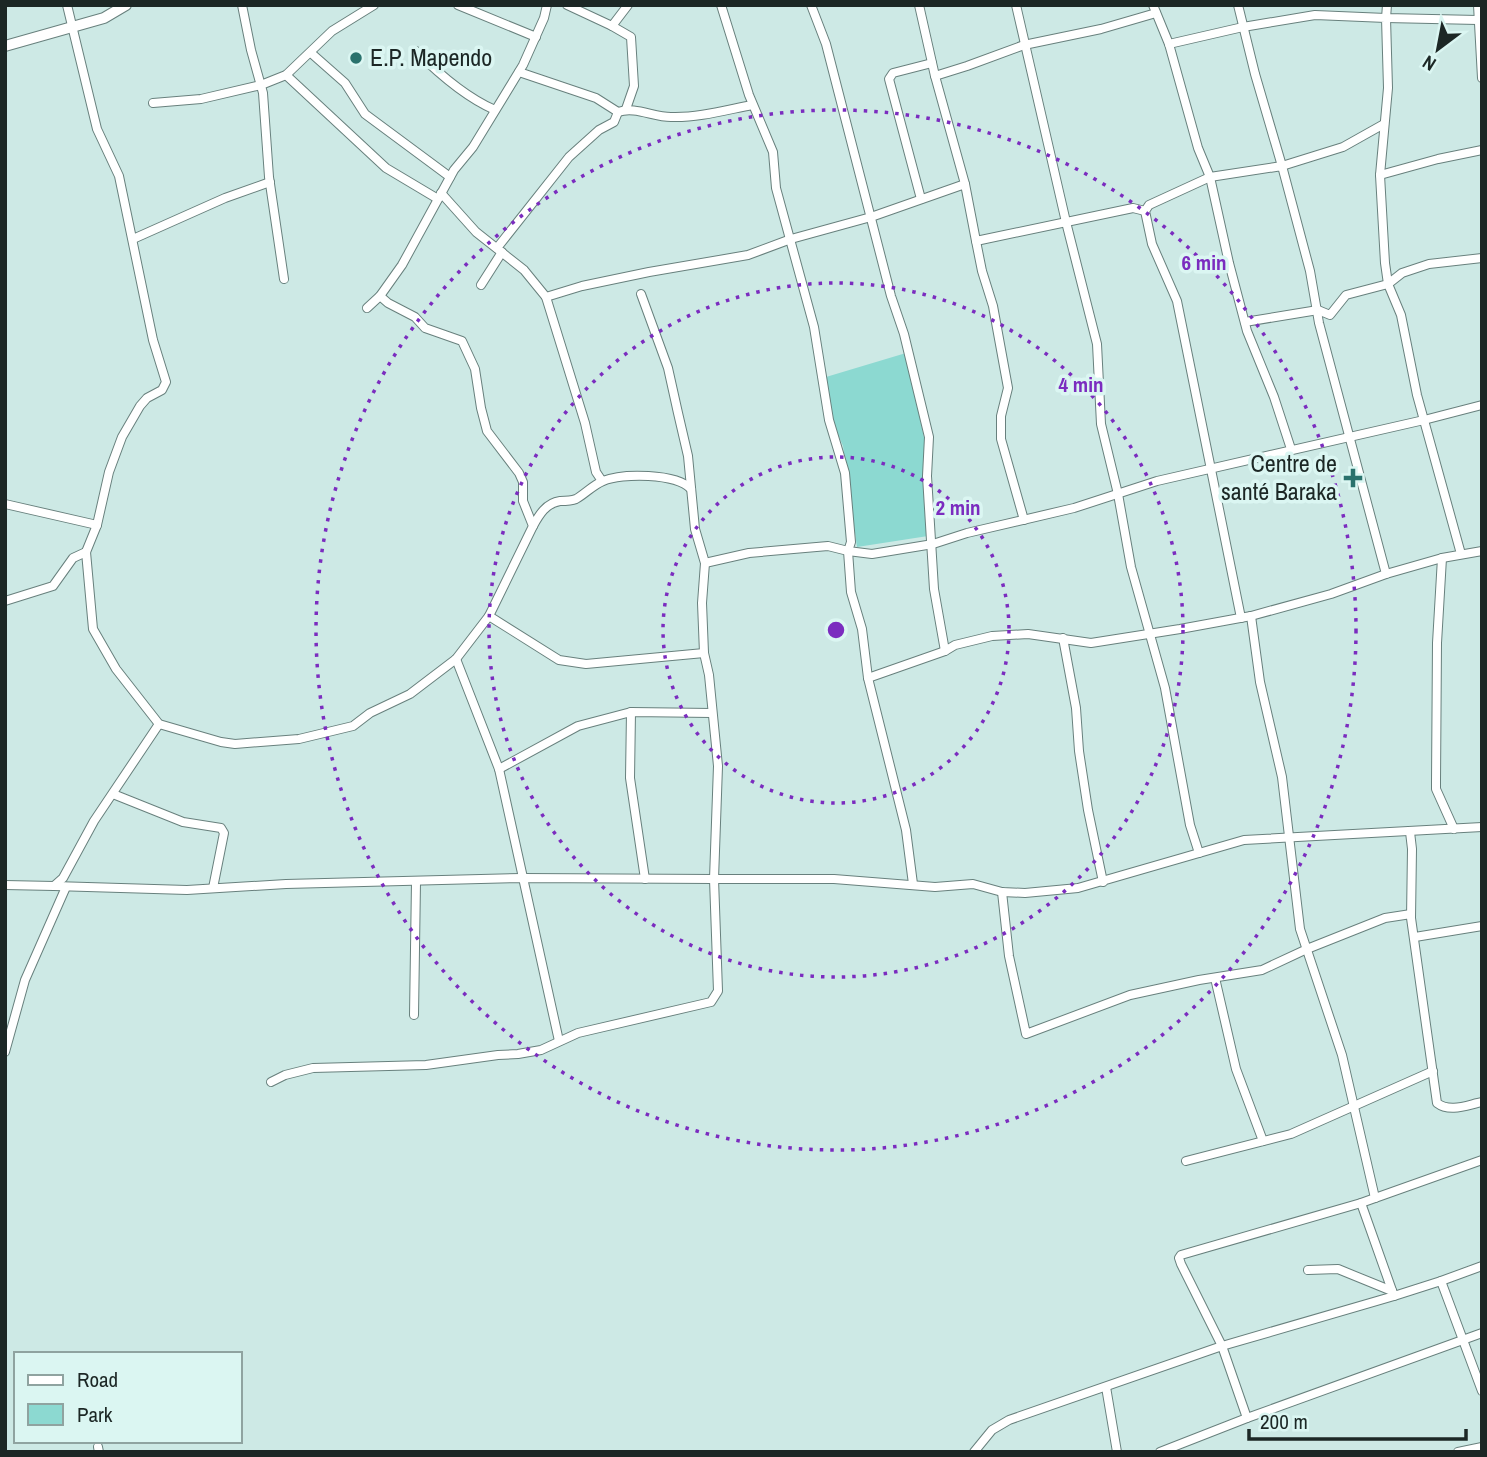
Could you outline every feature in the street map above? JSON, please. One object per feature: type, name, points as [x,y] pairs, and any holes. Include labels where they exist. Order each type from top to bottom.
[{"type":"street","points":[[66,5],[97,129],[119,176],[153,340],[166,382],[162,390],[147,398],[140,406],[122,437],[109,472],[97,525],[86,552],[93,629],[116,669],[159,724],[235,744],[261,744],[328,734],[353,726],[370,713],[400,700],[456,659],[489,616],[533,526],[546,508],[555,502],[575,500],[602,481],[618,477],[641,476],[678,480],[691,489]]},
{"type":"street","points":[[5,46],[109,16],[126,5]]},
{"type":"street","points":[[242,5],[261,85],[270,182],[284,279]]},
{"type":"street","points":[[153,103],[201,99],[261,85],[286,75],[332,31],[374,5]]},
{"type":"street","points":[[458,5],[536,37]]},
{"type":"street","points":[[367,308],[380,296],[411,251],[450,177],[473,147],[519,72],[536,37],[547,5]]},
{"type":"street","points":[[481,285],[499,250],[569,157],[599,130],[614,122],[634,86],[631,37],[567,5]]},
{"type":"street","points":[[612,26],[628,5]]},
{"type":"street","points":[[722,5],[752,105],[771,145],[776,188],[814,327],[829,420],[845,473],[851,542],[848,551],[851,592],[862,629],[867,678],[906,830],[913,884]]},
{"type":"street","points":[[811,5],[826,44],[929,437],[927,477],[934,589],[945,651]]},
{"type":"street","points":[[919,5],[935,76],[965,184],[982,271],[993,306],[1008,388],[1001,416],[1001,439],[1024,520]]},
{"type":"street","points":[[1016,5],[1097,344],[1101,424],[1118,494],[1130,567],[1165,688],[1190,825],[1199,853]]},
{"type":"street","points":[[1238,5],[1386,574]]},
{"type":"street","points":[[1387,5],[1389,61],[1380,175],[1381,221],[1388,284],[1401,315],[1424,420],[1461,554]]},
{"type":"street","points":[[1478,5],[1482,78]]},
{"type":"street","points":[[935,76],[1024,45],[1101,29],[1154,9],[1169,44],[1198,148],[1210,177],[1228,263],[1245,322],[1274,397],[1290,449]]},
{"type":"street","points":[[1169,44],[1314,10],[1387,18],[1478,20]]},
{"type":"street","points":[[416,51],[454,84],[480,103],[495,110]]},
{"type":"street","points":[[311,53],[345,83],[365,114],[450,177]]},
{"type":"street","points":[[921,199],[889,79],[893,73],[932,63]]},
{"type":"street","points":[[519,72],[596,97],[622,110],[669,117],[752,105]]},
{"type":"street","points":[[286,75],[386,169],[439,196],[465,222],[524,270],[546,297],[585,423],[596,472],[602,481]]},
{"type":"street","points":[[1241,618],[1177,301],[1152,244],[1145,211],[1149,205],[1210,177],[1282,166],[1343,147],[1384,124]]},
{"type":"street","points":[[1380,175],[1482,150]]},
{"type":"street","points":[[133,239],[225,198],[270,182]]},
{"type":"street","points":[[546,297],[636,275],[748,255],[791,239],[871,217],[965,184]]},
{"type":"street","points":[[976,241],[1133,208],[1145,211]]},
{"type":"street","points":[[1245,322],[1318,310],[1331,315],[1346,295],[1388,284],[1402,273],[1429,264],[1482,258]]},
{"type":"street","points":[[271,1082],[285,1075],[313,1068],[426,1065],[541,1050],[578,1033],[711,1002],[718,991],[714,879],[718,766],[704,653],[702,603],[705,563],[695,529],[688,456],[668,368],[641,294]]},
{"type":"street","points":[[380,296],[415,317],[425,328],[462,341],[475,369],[487,431],[519,472],[523,482],[523,501],[533,526]]},
{"type":"street","points":[[705,563],[749,553],[828,546],[873,554],[933,544],[1157,481],[1482,405]]},
{"type":"street","points":[[5,504],[97,525]]},
{"type":"street","points":[[867,678],[945,651],[955,645],[992,636],[1027,634],[1091,643],[1251,616],[1331,594],[1442,558],[1482,551]]},
{"type":"street","points":[[5,590],[7,601],[53,586],[74,558],[86,552]]},
{"type":"street","points":[[1442,558],[1437,643],[1436,789],[1454,829]]},
{"type":"street","points":[[489,616],[568,663],[704,653]]},
{"type":"street","points":[[1251,616],[1260,682],[1282,777],[1300,929],[1330,1016],[1376,1198]]},
{"type":"street","points":[[1063,638],[1076,708],[1086,799],[1103,881]]},
{"type":"street","points":[[456,659],[499,769],[559,1041]]},
{"type":"street","points":[[499,769],[578,726],[631,712],[712,713]]},
{"type":"street","points":[[631,712],[630,778],[645,879]]},
{"type":"street","points":[[54,886],[63,878],[94,821],[159,724]]},
{"type":"street","points":[[113,794],[183,822],[221,828],[224,833],[213,888]]},
{"type":"street","points":[[5,885],[187,890],[286,884],[522,878],[834,879],[935,887],[973,884],[1002,892],[1025,893],[1079,888],[1244,839],[1482,827]]},
{"type":"street","points":[[1410,832],[1411,914],[1437,1103],[1443,1108],[1452,1108],[1482,1102]]},
{"type":"street","points":[[414,1016],[416,882]]},
{"type":"street","points":[[5,1052],[25,980],[66,887]]},
{"type":"street","points":[[1002,892],[1009,956],[1026,1034],[1130,995],[1262,970],[1385,918],[1411,914]]},
{"type":"street","points":[[1415,937],[1482,926]]},
{"type":"street","points":[[1214,978],[1236,1069],[1264,1141]]},
{"type":"street","points":[[1186,1161],[1292,1134],[1433,1071]]},
{"type":"street","points":[[1247,1418],[1222,1346],[1181,1264],[1181,1255],[1361,1203],[1482,1160]]},
{"type":"street","points":[[1361,1203],[1393,1293]]},
{"type":"street","points":[[974,1452],[992,1430],[1009,1420],[1222,1346],[1393,1293],[1441,1282],[1482,1266]]},
{"type":"street","points":[[1308,1270],[1338,1269],[1393,1293]]},
{"type":"street","points":[[1441,1282],[1482,1391]]},
{"type":"street","points":[[1160,1452],[1482,1333]]},
{"type":"street","points":[[1106,1387],[1117,1452]]},
{"type":"street","points":[[1458,1452],[1482,1447]]},
{"type":"green space","points":[[906,353],[926,447],[928,536],[857,547],[843,446],[833,423],[826,377]]},
{"type":"place","name":"E.P. Mapendo","points":[[356,58]]},
{"type":"place","name":"Centre de santé Baraka","points":[[1353,478]]}]
